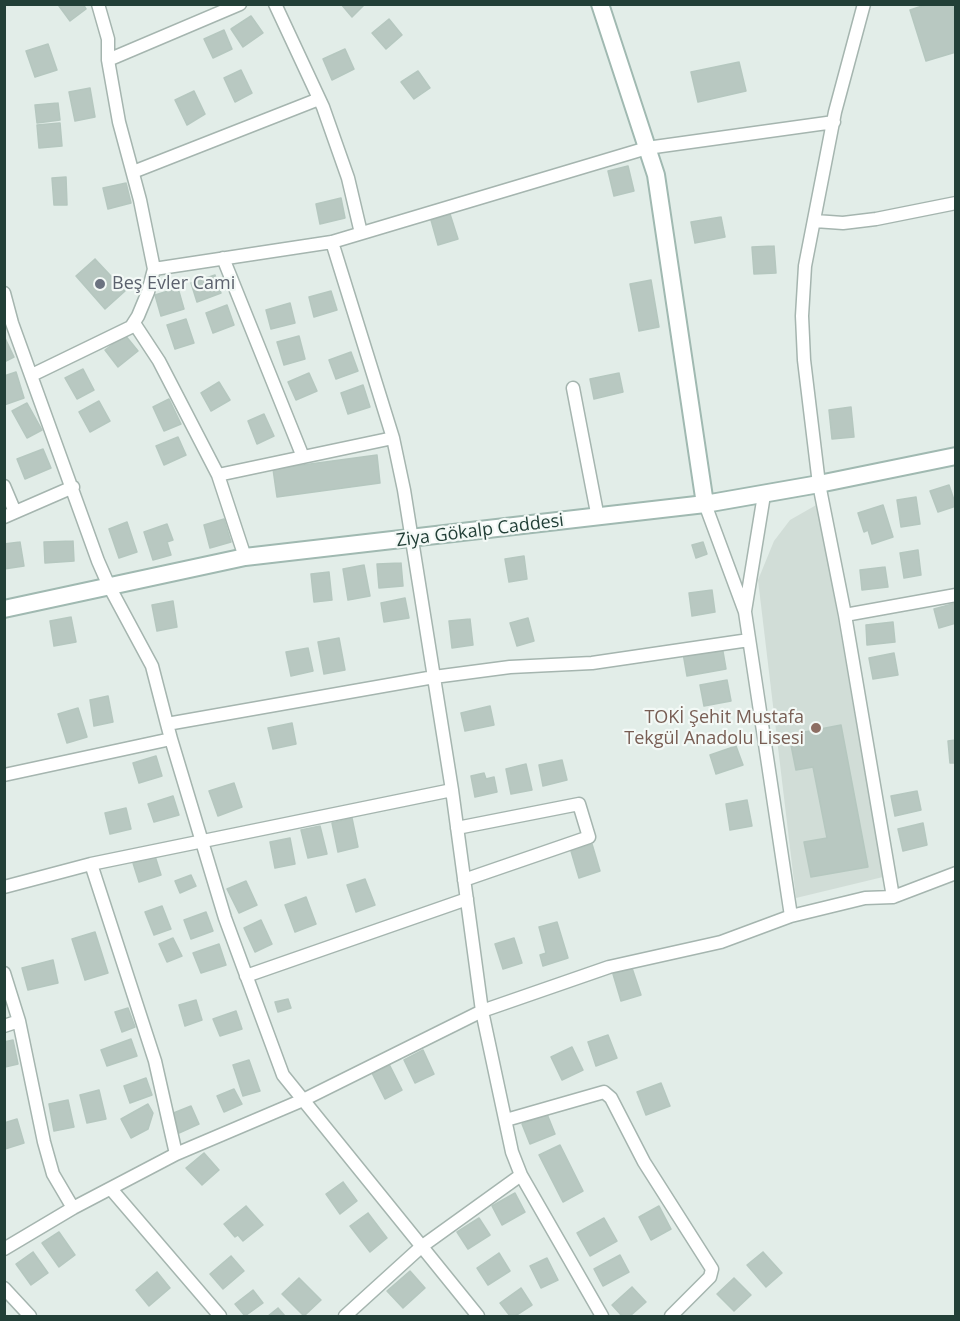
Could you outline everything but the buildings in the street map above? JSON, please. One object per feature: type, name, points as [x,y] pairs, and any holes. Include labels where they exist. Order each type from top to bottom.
[{"type":"street","points":[[32,375],[105,340],[134,323],[148,292],[154,269],[133,172],[119,122],[108,60],[108,39],[98,4]]},
{"type":"street","points":[[108,60],[240,4]]},
{"type":"street","points":[[275,4],[319,99],[348,178],[361,233]]},
{"type":"street","points":[[600,4],[656,175],[705,504],[745,612],[791,916]]},
{"type":"street","points":[[864,4],[834,122],[802,294],[804,360],[819,484],[845,615],[893,897]]},
{"type":"street","points":[[133,172],[319,99]]},
{"type":"street","points":[[154,269],[332,242],[647,148],[834,122]]},
{"type":"street","points":[[815,222],[876,219],[956,203]]},
{"type":"street","points":[[332,242],[393,438],[412,539],[452,790],[482,1011],[512,1152],[521,1175],[602,1317]]},
{"type":"street","points":[[223,258],[303,457]]},
{"type":"street","points":[[4,293],[12,324],[108,586],[152,666],[171,739],[225,918],[283,1075],[478,1317]]},
{"type":"street","points":[[134,323],[159,361],[218,476],[245,557]]},
{"type":"street","points":[[573,388],[598,518]]},
{"type":"street","points":[[218,476],[393,438]]},
{"type":"street","name":"Ziya Gökalp Caddesi","points":[[4,609],[245,557],[705,504],[764,495],[956,456]]},
{"type":"street","points":[[4,486],[10,514],[73,487]]},
{"type":"street","points":[[745,612],[764,495]]},
{"type":"street","points":[[845,615],[956,595]]},
{"type":"street","points":[[167,724],[434,677],[510,667],[592,663],[749,640]]},
{"type":"street","points":[[4,775],[171,739]]},
{"type":"street","points":[[4,887],[91,864],[204,843],[452,790]]},
{"type":"street","points":[[457,828],[579,804],[589,837],[464,880]]},
{"type":"street","points":[[91,864],[154,1061],[176,1154]]},
{"type":"street","points":[[4,1249],[73,1208],[176,1154],[303,1100],[482,1011],[609,967],[722,942],[791,916],[865,898],[893,897],[956,873]]},
{"type":"street","points":[[246,976],[467,899]]},
{"type":"street","points":[[4,973],[20,1021],[44,1142],[53,1174],[73,1208]]},
{"type":"street","points":[[4,1026],[20,1021]]},
{"type":"street","points":[[506,1120],[603,1092],[611,1098],[644,1162],[712,1269],[710,1276],[671,1317]]},
{"type":"street","points":[[345,1317],[421,1247],[521,1175]]},
{"type":"street","points":[[111,1189],[220,1317]]},
{"type":"street","points":[[4,1288],[30,1317]]},
{"type":"shaded area","name":"TOKİ Şehit Mustafa Tekgül Anadolu Lisesi","points":[[818,504],[883,877],[796,898],[758,580],[774,541],[790,520]]},
{"type":"place","name":"Beş Evler Cami","points":[[100,284]]},
{"type":"place","name":"TOKİ Şehit Mustafa Tekgül Anadolu Lisesi","points":[[816,728]]}]
